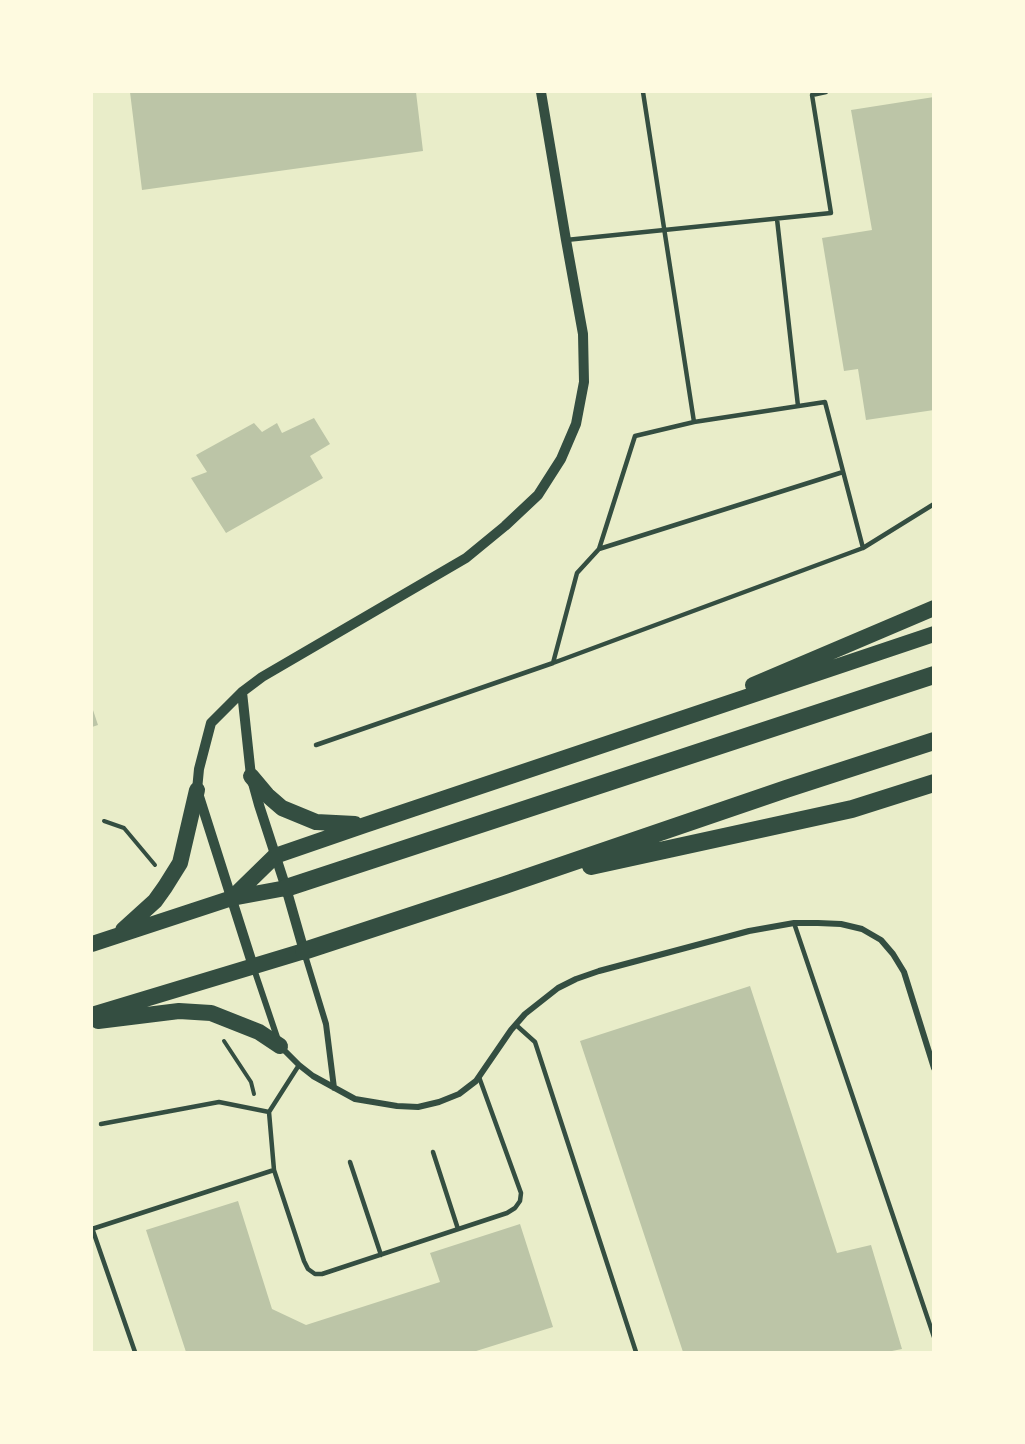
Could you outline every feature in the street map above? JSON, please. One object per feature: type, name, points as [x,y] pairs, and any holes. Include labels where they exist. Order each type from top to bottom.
[{"type":"highway","points":[[637,734],[933,608]]},
{"type":"highway","points":[[232,898],[275,856],[933,634]]},
{"type":"highway","points":[[92,944],[232,898],[286,888],[933,675]]},
{"type":"highway","points":[[92,1016],[304,951],[933,741]]},
{"type":"highway","points":[[251,776],[282,808],[316,822],[365,825]]},
{"type":"highway","points":[[505,885],[852,809],[933,783]]},
{"type":"highway","points":[[118,935],[155,901],[180,863],[197,790]]},
{"type":"highway","points":[[92,1022],[179,1011],[211,1013],[259,1032],[280,1046]]},
{"type":"street","points":[[541,92],[583,334],[584,382],[576,424],[561,459],[538,495],[466,558],[261,677],[242,692],[211,723],[199,769],[197,790],[280,1046],[313,1076],[355,1099],[418,1107],[459,1094],[476,1081],[525,1014],[558,988],[576,979],[749,931],[794,923],[818,923],[841,924],[861,929],[881,940],[893,954],[904,972],[933,1068]]},
{"type":"street","points":[[242,692],[251,776],[326,1024],[334,1088]]},
{"type":"lane","points":[[643,92],[694,422]]},
{"type":"lane","points":[[566,240],[831,213],[812,95],[826,92]]},
{"type":"lane","points":[[777,219],[798,406]]},
{"type":"lane","points":[[554,663],[577,573],[599,549],[635,436],[694,422],[825,402],[863,548]]},
{"type":"lane","points":[[599,549],[843,472]]},
{"type":"lane","points":[[316,745],[554,663],[863,548],[933,504]]},
{"type":"lane","points":[[794,923],[933,1337]]},
{"type":"lane","points":[[516,1025],[535,1042],[636,1353]]},
{"type":"lane","points":[[299,1065],[268,1112],[274,1170],[304,1261],[308,1269],[315,1274],[322,1274],[381,1255],[507,1213],[515,1208],[520,1201],[521,1193],[479,1077]]},
{"type":"lane","points":[[101,1124],[219,1102],[268,1112]]},
{"type":"lane","points":[[433,1152],[458,1229]]},
{"type":"lane","points":[[350,1162],[381,1255]]},
{"type":"lane","points":[[135,1353],[92,1227],[274,1170]]},
{"type":"path","points":[[104,821],[124,828],[159,870]]},
{"type":"path","points":[[220,1034],[251,1082],[258,1110]]},
{"type":"building","points":[[130,92],[416,92],[423,151],[142,190]]},
{"type":"building","points":[[934,97],[934,410],[866,420],[858,369],[844,371],[822,238],[872,230],[851,110]]},
{"type":"building","points":[[314,418],[330,444],[310,456],[323,478],[226,533],[191,478],[207,472],[196,455],[254,423],[262,432],[277,423],[282,433]]},
{"type":"building","points":[[92,707],[98,725],[92,727]]},
{"type":"building","points":[[750,986],[837,1253],[871,1245],[902,1349],[887,1352],[683,1352],[580,1041]]},
{"type":"building","points":[[238,1201],[272,1309],[306,1325],[440,1282],[430,1253],[520,1224],[553,1327],[473,1352],[186,1352],[146,1230]]}]
